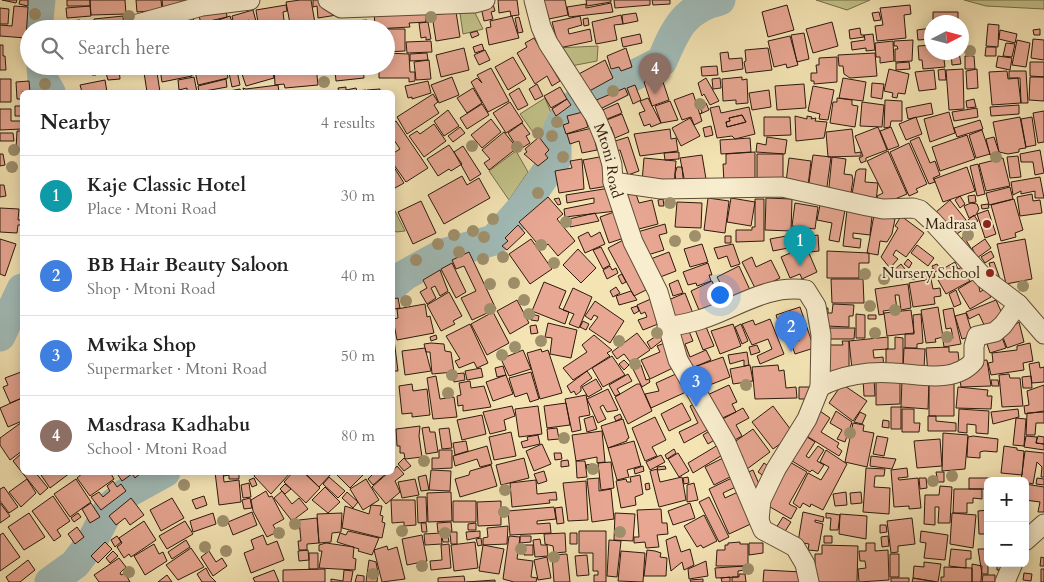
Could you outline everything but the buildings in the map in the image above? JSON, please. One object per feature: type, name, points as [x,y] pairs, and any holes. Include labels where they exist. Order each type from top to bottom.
[{"type":"street","points":[[152,20],[202,6],[250,0]]},
{"type":"street","points":[[337,3],[474,2],[485,0]]},
{"type":"street","name":"Mtoni Road","points":[[534,0],[540,27],[548,43],[583,98],[605,140],[612,165],[613,182],[633,242],[658,292],[667,328],[682,367],[726,443],[760,523]]},
{"type":"street","points":[[613,182],[661,189],[782,187],[875,208],[913,208],[920,210],[985,279],[1018,304],[1044,334]]},
{"type":"street","points":[[667,328],[701,320],[770,292],[790,288],[806,290],[816,306],[821,335],[820,387],[807,418],[776,470],[761,500],[760,523],[763,530],[773,537],[796,548],[805,564],[809,582]]},
{"type":"street","points":[[820,387],[831,380],[848,376],[894,373],[939,377],[965,369],[974,361],[974,346],[978,336],[995,332],[1003,325],[1018,304]]},
{"type":"street","points":[[1029,537],[1044,524]]},
{"type":"street","points":[[1005,582],[1011,567]]},
{"type":"green space","points":[[816,0],[870,0],[847,10]]},
{"type":"green space","points":[[964,0],[1044,0],[1044,9],[986,6]]},
{"type":"green space","points":[[474,11],[483,29],[463,34],[460,13]]},
{"type":"green space","points":[[598,46],[597,61],[571,66],[556,48]]},
{"type":"green space","points":[[545,98],[557,127],[552,142],[552,159],[520,114]]},
{"type":"green space","points":[[516,151],[528,172],[509,200],[489,171]]},
{"type":"green space","points":[[395,211],[405,231],[395,231]]},
{"type":"waterway","points":[[38,20],[40,0]]},
{"type":"waterway","points":[[395,283],[405,275],[443,254],[494,240],[522,208],[556,159],[556,140],[559,128],[570,108],[662,61],[671,40],[682,22],[698,9],[720,0]]},
{"type":"waterway","points":[[43,75],[43,80],[49,90]]},
{"type":"waterway","points":[[0,336],[20,293]]},
{"type":"waterway","points":[[50,582],[75,564],[91,543],[110,507],[125,494],[160,475]]},
{"type":"place","name":"Masdrasa Kadhabu","points":[[655,94]]},
{"type":"place","name":"Madrasa","points":[[987,224]]},
{"type":"place","name":"Kaje Classic Hotel","points":[[800,266]]},
{"type":"place","name":"Nursery School","points":[[990,273]]},
{"type":"place","name":"BB Hair Beauty Saloon","points":[[791,352]]},
{"type":"place","name":"Mwika Shop","points":[[696,407]]}]
